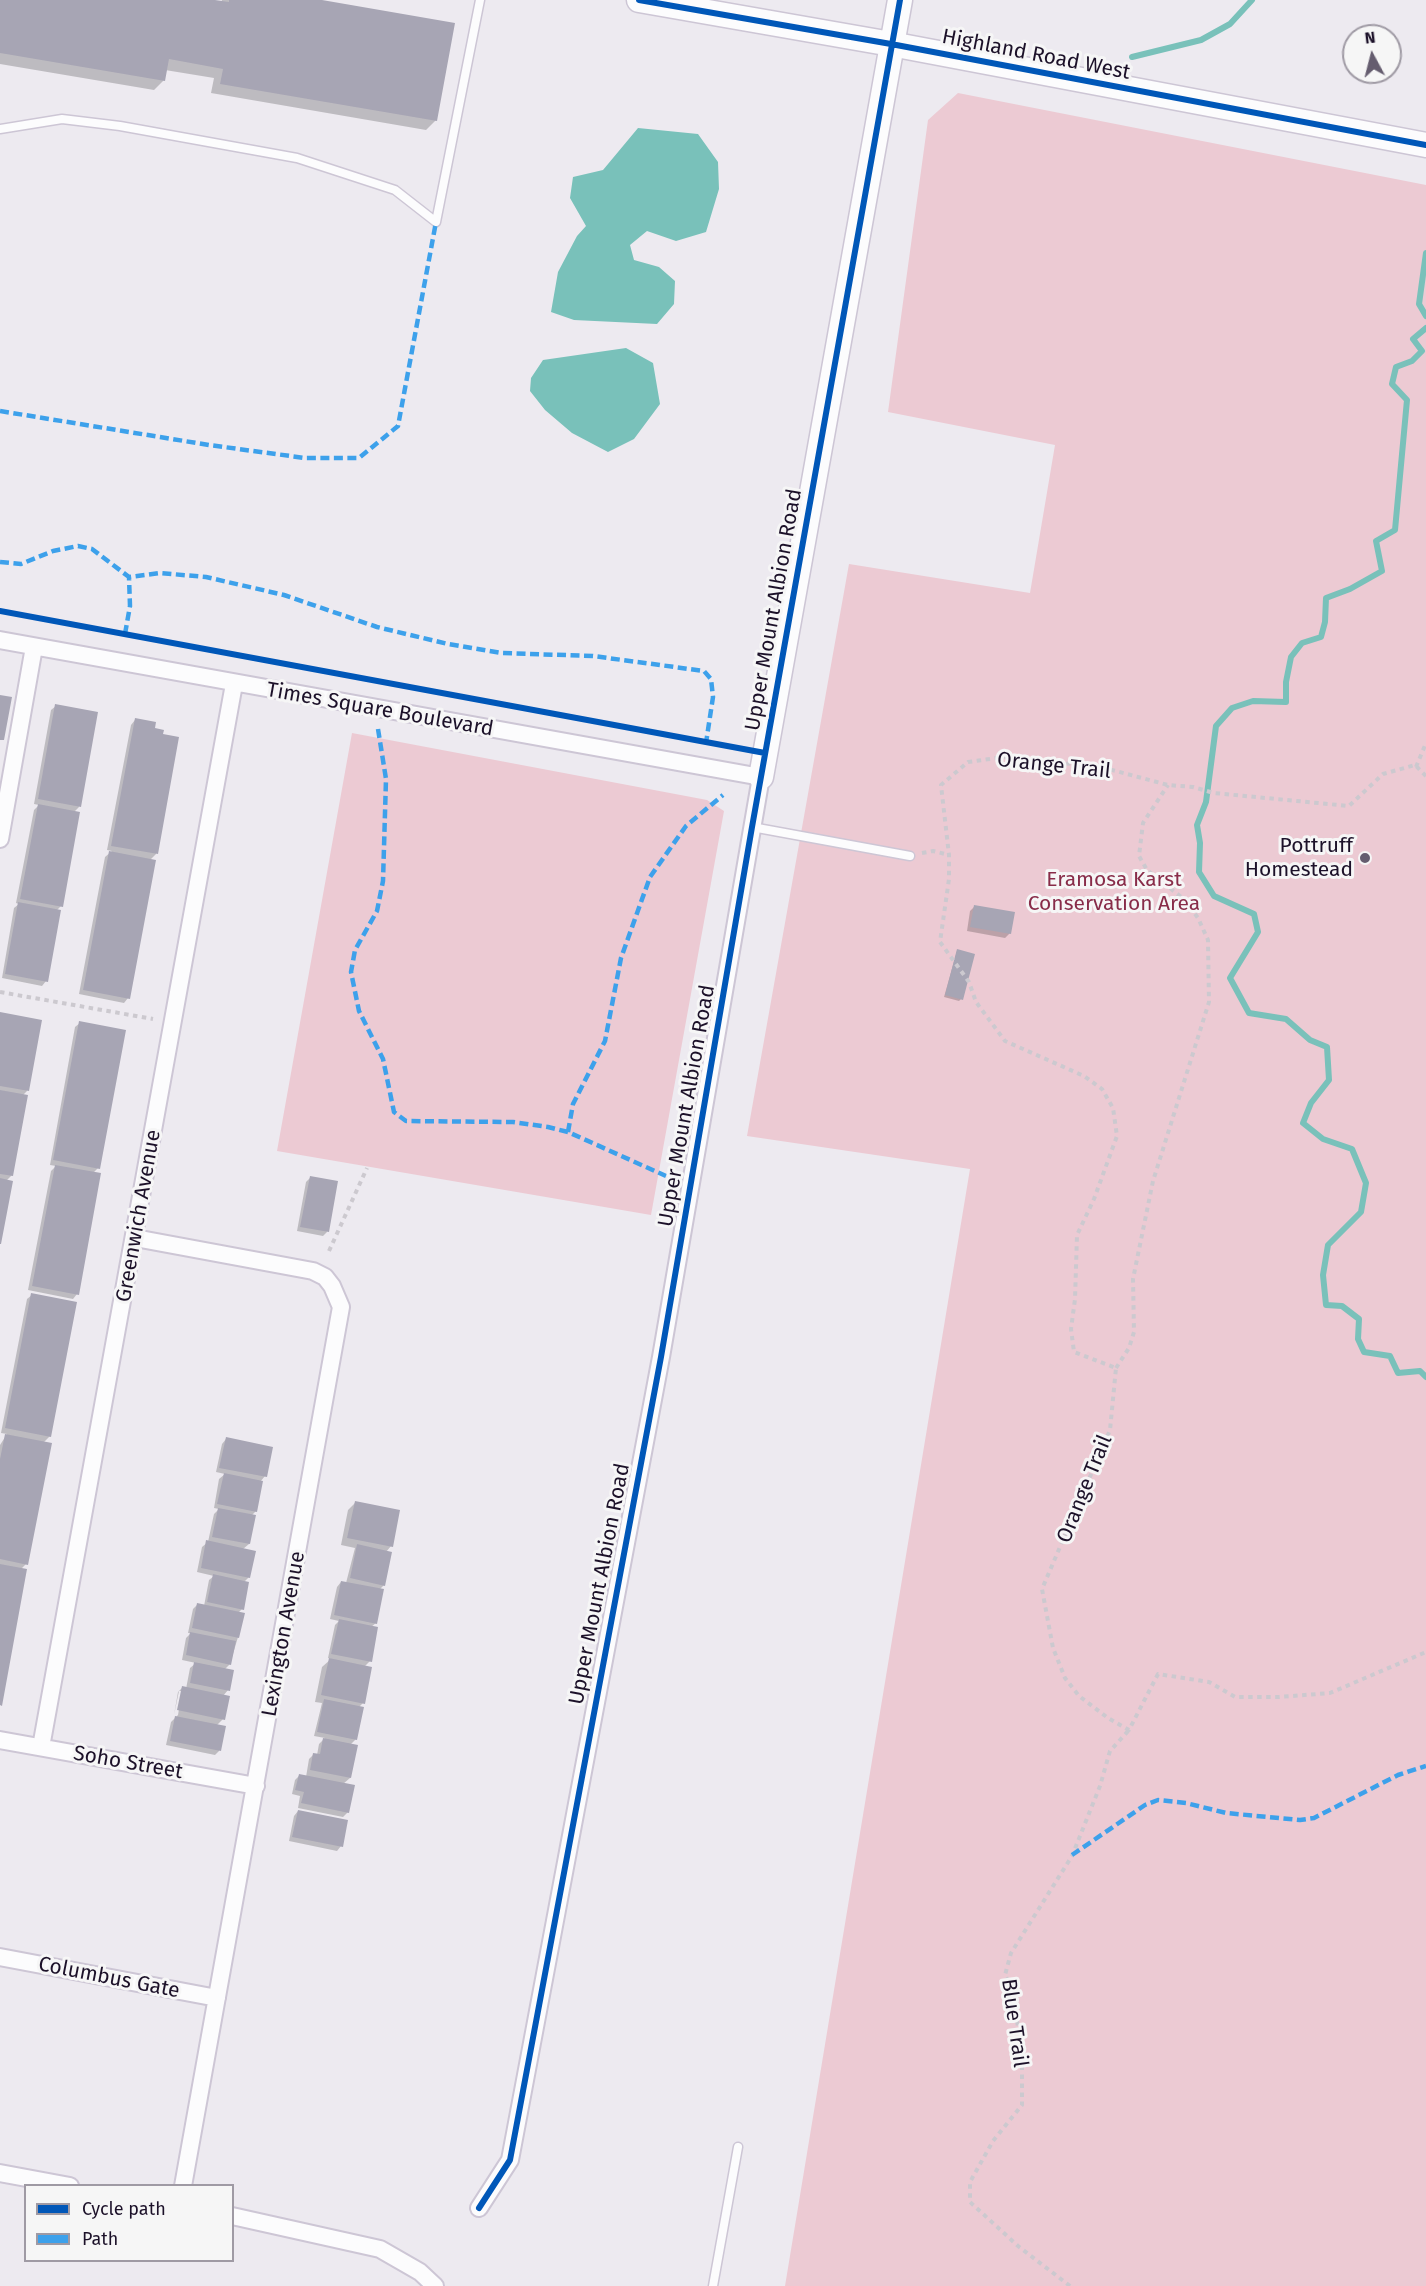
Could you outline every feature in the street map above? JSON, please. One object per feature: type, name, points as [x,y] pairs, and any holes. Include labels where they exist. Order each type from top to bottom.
[{"type":"street","name":"Highland Road West","points":[[639,0],[891,44],[1426,145]]},
{"type":"street","name":"Upper Mount Albion Road","points":[[479,2208],[510,2160],[604,1647],[661,1357],[752,826],[900,0]]},
{"type":"street","name":"Times Square Boulevard","points":[[0,640],[234,684],[761,777]]},
{"type":"street","points":[[0,839],[6,772],[34,647]]},
{"type":"street","name":"Greenwich Avenue","points":[[41,1747],[234,684]]},
{"type":"street","name":"Lexington Avenue","points":[[135,1238],[313,1271],[325,1277],[339,1296],[341,1307],[183,2184]]},
{"type":"street","name":"Soho Street","points":[[0,1740],[256,1786]]},
{"type":"street","name":"Columbus Gate","points":[[0,1957],[217,1998]]},
{"type":"street","points":[[0,2173],[59,2184]]},
{"type":"street","points":[[234,2216],[380,2249],[420,2272],[435,2286]]},
{"type":"lane","points":[[0,129],[62,119],[120,126],[297,158],[395,190],[435,222],[480,0]]},
{"type":"lane","points":[[752,826],[910,856]]},
{"type":"lane","points":[[713,2286],[738,2147]]},
{"type":"path","points":[[1415,765],[1426,743]]},
{"type":"path","points":[[1415,765],[1419,771]]},
{"type":"path","points":[[1415,765],[1426,776]]},
{"type":"path","points":[[1116,1368],[1129,1348],[1134,1332],[1133,1279],[1153,1181],[1209,1002],[1208,940],[1198,918],[1185,900],[1147,870],[1139,855],[1143,823],[1168,785]]},
{"type":"path","points":[[910,856],[933,851],[949,855]]},
{"type":"path","points":[[0,992],[153,1019]]},
{"type":"path","points":[[328,1251],[367,1168]]},
{"type":"path","points":[[1129,1730],[1158,1674],[1209,1682],[1235,1697],[1310,1695],[1330,1693],[1426,1652]]},
{"type":"green space","name":"Eramosa Karst Conservation Area","points":[[958,93],[1426,185],[1426,2286],[785,2286],[970,1169],[747,1136],[849,564],[1030,593],[1055,445],[888,412],[928,120]]},
{"type":"green space","points":[[352,733],[707,800],[724,811],[651,1215],[277,1151]]},
{"type":"shaded area","points":[[638,128],[698,134],[718,162],[719,189],[706,232],[676,241],[647,231],[630,245],[634,260],[659,267],[675,281],[674,304],[657,324],[574,320],[551,312],[558,272],[577,236],[586,226],[570,198],[573,177],[603,170]]},
{"type":"shaded area","points":[[626,348],[653,363],[660,404],[634,439],[608,452],[572,433],[545,410],[530,391],[531,378],[543,360]]},
{"type":"building","points":[[0,0],[215,0],[229,2],[229,0],[322,0],[455,23],[437,121],[220,84],[223,69],[169,59],[165,81],[0,53]]},
{"type":"building","points":[[0,695],[12,697],[4,740],[0,740]]},
{"type":"building","points":[[55,704],[98,712],[81,807],[38,799]]},
{"type":"building","points":[[135,718],[156,722],[155,728],[164,730],[163,734],[179,737],[158,854],[111,846]]},
{"type":"building","points":[[38,804],[80,812],[63,907],[20,899]]},
{"type":"building","points":[[109,851],[156,860],[130,999],[83,990]]},
{"type":"building","points":[[18,902],[61,910],[48,982],[5,974]]},
{"type":"building","points":[[974,905],[1015,912],[1011,934],[970,927]]},
{"type":"building","points":[[957,949],[975,954],[963,1000],[945,995]]},
{"type":"building","points":[[0,1012],[42,1020],[29,1091],[0,1086]]},
{"type":"building","points":[[79,1021],[126,1030],[100,1169],[53,1160]]},
{"type":"building","points":[[0,1090],[28,1095],[13,1176],[0,1174]]},
{"type":"building","points":[[55,1165],[101,1173],[79,1295],[32,1286]]},
{"type":"building","points":[[310,1176],[338,1181],[329,1232],[300,1227]]},
{"type":"building","points":[[0,1178],[13,1181],[1,1244],[0,1244]]},
{"type":"building","points":[[31,1293],[77,1302],[51,1437],[5,1428]]},
{"type":"building","points":[[5,1434],[52,1443],[28,1565],[0,1559],[0,1459]]},
{"type":"building","points":[[226,1437],[273,1447],[267,1477],[219,1468]]},
{"type":"building","points":[[224,1473],[263,1481],[257,1512],[217,1504]]},
{"type":"building","points":[[355,1501],[400,1510],[393,1547],[347,1538]]},
{"type":"building","points":[[218,1508],[256,1515],[250,1544],[212,1537]]},
{"type":"building","points":[[206,1540],[256,1551],[250,1578],[201,1568]]},
{"type":"building","points":[[357,1544],[392,1552],[385,1586],[350,1578]]},
{"type":"building","points":[[0,1564],[27,1569],[2,1706],[0,1705]]},
{"type":"building","points":[[213,1574],[249,1582],[244,1610],[207,1602]]},
{"type":"building","points":[[341,1581],[384,1589],[377,1624],[334,1615]]},
{"type":"building","points":[[197,1603],[245,1613],[239,1638],[192,1628]]},
{"type":"building","points":[[339,1619],[378,1627],[372,1662],[331,1654]]},
{"type":"building","points":[[190,1632],[236,1641],[231,1665],[186,1655]]},
{"type":"building","points":[[329,1658],[372,1667],[365,1704],[321,1695]]},
{"type":"building","points":[[194,1662],[234,1670],[230,1691],[190,1683]]},
{"type":"building","points":[[182,1686],[230,1696],[225,1720],[177,1710]]},
{"type":"building","points":[[324,1699],[364,1707],[357,1740],[317,1732]]},
{"type":"building","points":[[175,1716],[226,1726],[221,1751],[170,1741]]},
{"type":"building","points":[[323,1738],[358,1745],[351,1778],[310,1770],[313,1753],[320,1754]]},
{"type":"building","points":[[299,1774],[355,1785],[349,1813],[301,1803],[304,1792],[295,1790]]},
{"type":"building","points":[[298,1810],[348,1820],[343,1847],[292,1837]]},
{"type":"waterway","points":[[1132,57],[1201,40],[1230,24],[1252,0]]},
{"type":"waterway","points":[[1426,253],[1419,304],[1426,316]]},
{"type":"waterway","points":[[1426,328],[1413,339],[1422,351],[1412,361],[1396,367],[1392,384],[1407,400],[1395,530],[1376,541],[1382,571],[1350,589],[1326,598],[1325,622],[1321,637],[1302,643],[1291,657],[1286,682],[1286,702],[1253,701],[1232,708],[1216,726],[1206,802],[1197,825],[1200,843],[1199,872],[1214,896],[1254,914],[1258,932],[1230,978],[1249,1013],[1286,1019],[1310,1040],[1327,1047],[1329,1080],[1311,1103],[1303,1123],[1323,1139],[1352,1149],[1366,1183],[1361,1212],[1328,1245],[1323,1275],[1326,1305],[1342,1306],[1359,1319],[1358,1339],[1364,1352],[1390,1356],[1398,1373],[1420,1371],[1426,1377]]},
{"type":"marked path","points":[[0,411],[305,458],[359,458],[398,426],[436,222]]},
{"type":"marked path","points":[[0,562],[21,564],[53,551],[78,546],[92,549],[129,577],[160,573],[206,577],[284,595],[377,627],[448,644],[501,653],[593,656],[704,671],[711,679],[713,697],[706,743]]},
{"type":"marked path","points":[[125,634],[130,606],[129,577]]},
{"type":"marked path","points":[[378,729],[386,779],[383,881],[377,911],[355,950],[351,972],[359,1011],[383,1059],[394,1112],[406,1121],[513,1122],[548,1127],[568,1132],[666,1176]]},
{"type":"marked path","points":[[568,1132],[573,1104],[605,1041],[621,958],[650,877],[686,826],[723,795]]},
{"type":"marked path","points":[[1072,1855],[1145,1805],[1158,1800],[1186,1803],[1226,1813],[1300,1820],[1314,1818],[1398,1775],[1426,1766]]},
{"type":"cycle path","points":[[639,0],[891,44],[1426,145]]},
{"type":"cycle path","points":[[479,2208],[510,2160],[661,1357],[752,827],[900,0]]},
{"type":"cycle path","points":[[0,611],[765,753]]},
{"type":"place","name":"Pottruff Homestead","points":[[1365,858]]}]
